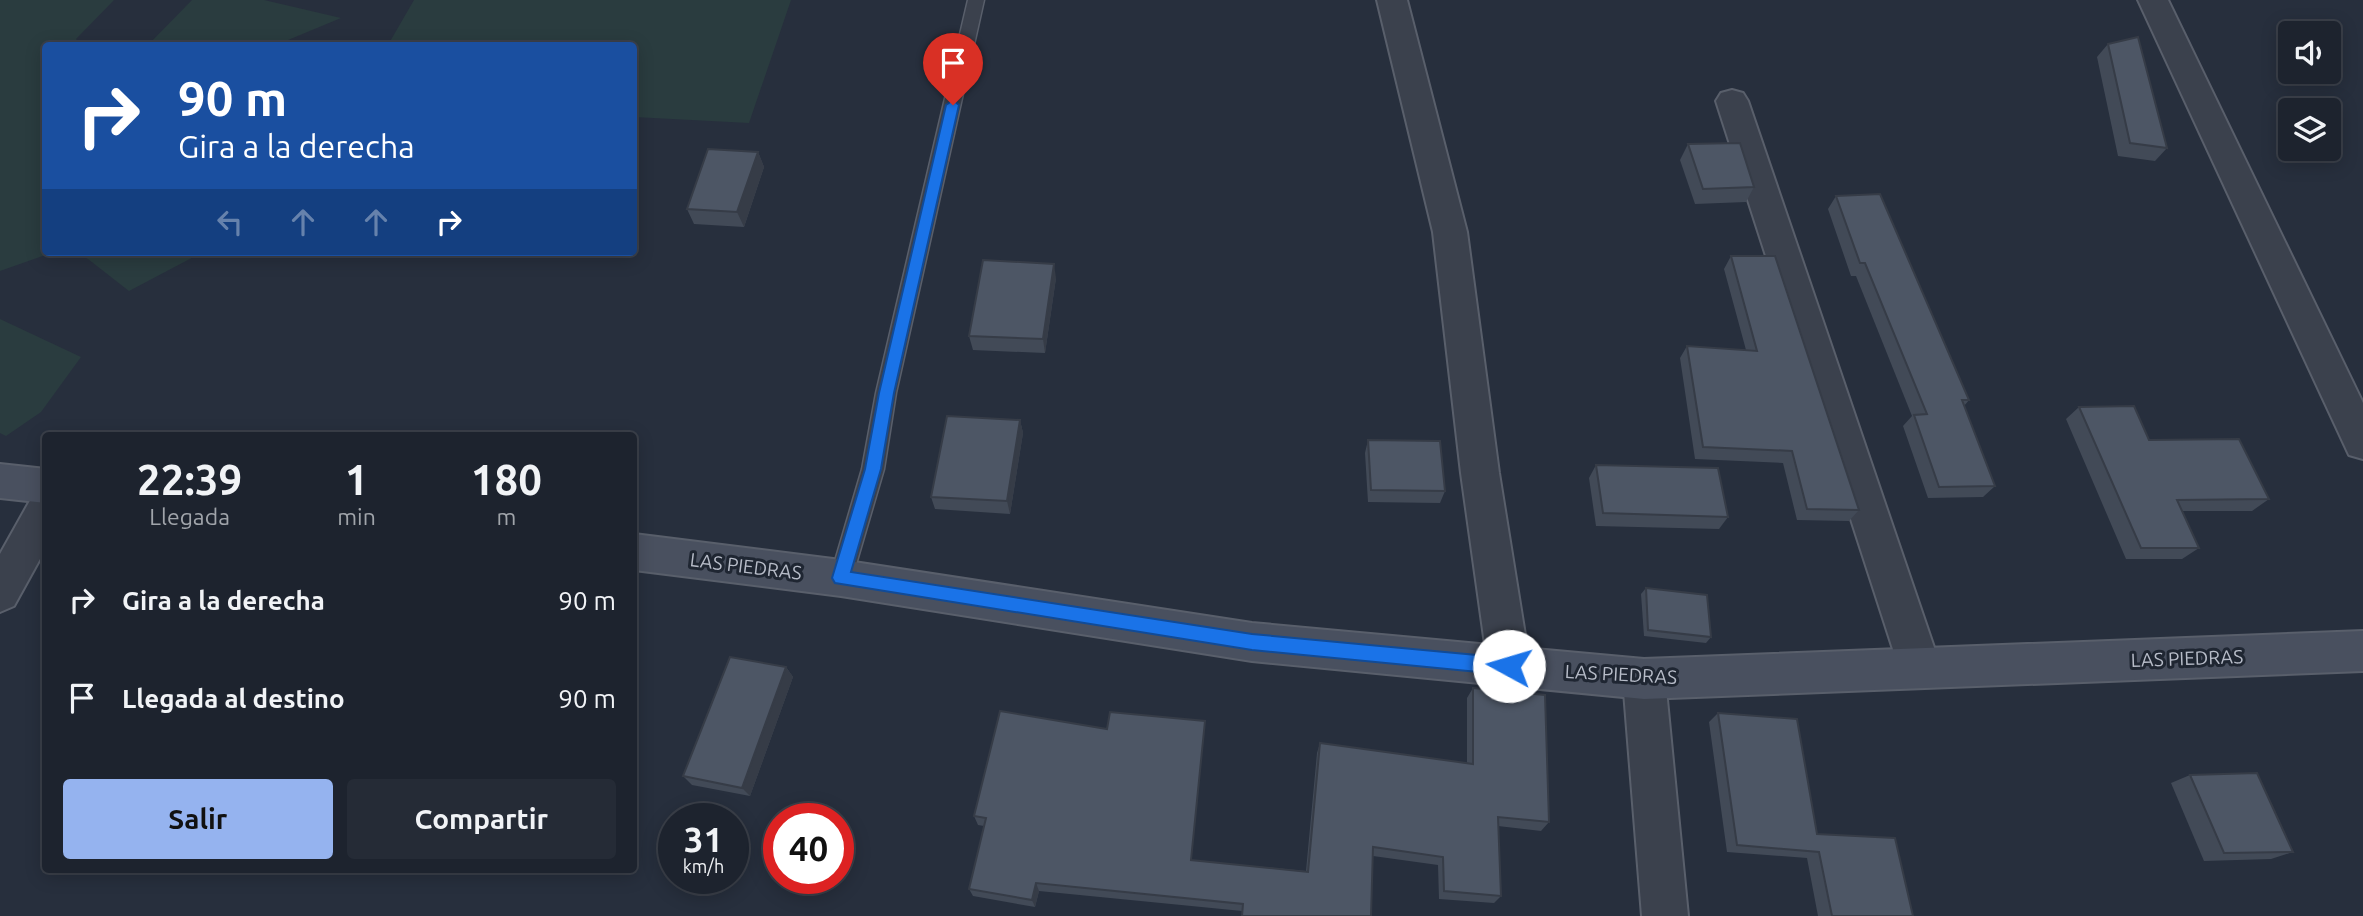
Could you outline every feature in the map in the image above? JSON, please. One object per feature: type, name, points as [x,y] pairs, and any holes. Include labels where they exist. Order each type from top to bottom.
[{"type":"street","points":[[1392,0],[1450,232],[1480,473],[1509,666]]},
{"type":"street","points":[[2152,0],[2363,443]]},
{"type":"street","points":[[1732,101],[1920,668]]},
{"type":"street","points":[[0,481],[42,486]]},
{"type":"street","points":[[0,593],[42,516]]},
{"type":"street","name":"LAS PIEDRAS","points":[[637,552],[841,578],[1252,642],[1644,679],[2363,651]]},
{"type":"street","points":[[1644,679],[1665,916]]},
{"type":"lane","points":[[841,578],[873,469],[886,393],[976,0]]},
{"type":"shaded area","points":[[0,0],[114,0],[76,39],[78,42],[42,42],[43,256],[0,271]]},
{"type":"shaded area","points":[[192,0],[264,0],[341,18],[283,42],[151,42]]},
{"type":"shaded area","points":[[414,0],[791,0],[749,123],[637,117],[637,42],[390,42]]},
{"type":"shaded area","points":[[82,256],[195,256],[129,291]]},
{"type":"shaded area","points":[[0,319],[81,357],[41,412],[6,436],[0,433]]},
{"type":"building","points":[[2138,37],[2167,148],[2130,143],[2108,44]]},
{"type":"building","points":[[1740,143],[1754,187],[1703,189],[1688,144]]},
{"type":"building","points":[[708,149],[758,152],[737,212],[687,209]]},
{"type":"building","points":[[1880,194],[1969,400],[1962,400],[1995,486],[1939,487],[1914,415],[1927,414],[1865,263],[1860,263],[1836,196]]},
{"type":"building","points":[[1731,256],[1775,256],[1859,510],[1807,509],[1792,451],[1703,447],[1687,346],[1757,351]]},
{"type":"building","points":[[983,260],[1054,264],[1043,339],[969,336]]},
{"type":"building","points":[[2134,406],[2149,440],[2239,439],[2269,499],[2177,500],[2199,548],[2141,548],[2079,407]]},
{"type":"building","points":[[947,416],[1020,420],[1007,501],[931,497]]},
{"type":"building","points":[[1368,440],[1440,441],[1445,491],[1371,490]]},
{"type":"building","points":[[1596,465],[1718,468],[1728,517],[1603,513]]},
{"type":"building","points":[[1646,588],[1707,595],[1711,637],[1648,630]]},
{"type":"building","points":[[730,657],[786,667],[742,788],[683,776]]},
{"type":"building","points":[[1473,688],[1545,695],[1549,822],[1498,817],[1501,896],[1444,891],[1443,857],[1373,847],[1371,916],[1242,916],[1243,904],[1036,883],[1032,900],[969,889],[986,818],[974,816],[1000,711],[1107,729],[1110,712],[1205,721],[1191,860],[1308,872],[1320,743],[1473,764]]},
{"type":"building","points":[[1718,713],[1797,719],[1817,834],[1895,838],[1913,916],[1832,916],[1819,852],[1737,845]]},
{"type":"building","points":[[2257,773],[2293,852],[2224,853],[2190,775]]},
{"type":"route","points":[[953,105],[886,393],[873,469],[841,578],[1252,642],[1509,666]]}]
